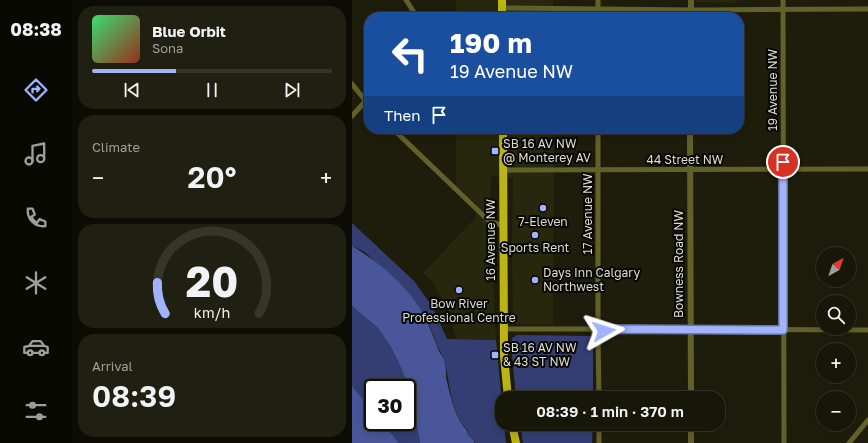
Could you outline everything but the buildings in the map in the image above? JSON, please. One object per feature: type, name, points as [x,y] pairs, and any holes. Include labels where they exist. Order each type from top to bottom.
[{"type":"highway","name":"16 Avenue NW","points":[[503,134],[504,356],[507,391]]},
{"type":"highway","points":[[513,431],[516,443]]},
{"type":"street","points":[[598,0],[598,9]]},
{"type":"street","points":[[691,0],[691,10]]},
{"type":"street","name":"19 Avenue NW","points":[[783,0],[784,443]]},
{"type":"street","points":[[407,1],[414,12]]},
{"type":"street","points":[[502,8],[691,10],[868,9]]},
{"type":"street","points":[[352,84],[364,99]]},
{"type":"street","points":[[352,116],[364,106]]},
{"type":"street","points":[[398,134],[488,220],[503,226]]},
{"type":"street","name":"17 Avenue NW","points":[[598,134],[598,324]]},
{"type":"street","name":"Bowness Road NW","points":[[690,134],[691,391]]},
{"type":"street","name":"44 Street NW","points":[[503,170],[868,169]]},
{"type":"street","points":[[504,329],[592,329],[593,326],[598,324],[603,326],[604,329],[868,330]]},
{"type":"street","points":[[592,329],[593,333],[598,336]]},
{"type":"street","points":[[598,336],[603,333],[604,329]]},
{"type":"street","points":[[598,336],[598,391]]},
{"type":"street","points":[[849,443],[868,420]]},
{"type":"street","points":[[599,431],[599,443]]},
{"type":"street","points":[[691,431],[691,443]]},
{"type":"shaded area","points":[[456,0],[553,0],[554,12],[457,12]]},
{"type":"shaded area","points":[[696,0],[736,0],[736,3],[696,2]]},
{"type":"shaded area","points":[[456,134],[554,134],[553,325],[513,324],[513,178],[491,176],[490,206],[496,340],[456,339],[449,313],[433,282],[423,273],[474,219],[479,207],[456,185]]},
{"type":"shaded area","points":[[352,223],[414,281],[432,306],[447,339],[496,340],[501,391],[495,391],[495,431],[505,431],[506,443],[474,443],[475,440],[468,435],[468,430],[458,417],[452,399],[444,360],[433,332],[415,301],[399,283],[362,250],[352,246]]},
{"type":"shaded area","points":[[352,246],[383,267],[402,285],[418,305],[424,315],[438,350],[444,359],[447,383],[456,413],[467,430],[468,435],[474,440],[474,443],[420,443],[416,422],[416,379],[405,379],[391,347],[378,328],[352,306]]},
{"type":"shaded area","points":[[352,306],[378,328],[391,347],[405,379],[364,379],[364,400],[352,386]]},
{"type":"shaded area","points":[[517,335],[591,336],[593,340],[593,391],[515,391],[511,344],[512,338]]},
{"type":"shaded area","points":[[352,386],[364,400],[364,431],[389,431],[399,443],[352,443]]},
{"type":"shaded area","points":[[416,422],[420,443],[399,443],[389,431],[416,431]]},
{"type":"shaded area","points":[[521,431],[593,431],[592,443],[523,443]]},
{"type":"place","name":"SB 16 AV NW @ Monterey AV","points":[[495,151]]},
{"type":"place","name":"7-Eleven","points":[[543,208]]},
{"type":"place","name":"Sports Rent","points":[[535,235]]},
{"type":"place","name":"Days Inn Calgary Northwest","points":[[535,280]]},
{"type":"place","name":"Bow River Professional Centre","points":[[459,290]]},
{"type":"place","name":"SB 16 AV NW & 43 ST NW","points":[[495,355]]},
{"type":"route","points":[[604,331],[604,329],[783,330],[783,162]]}]
